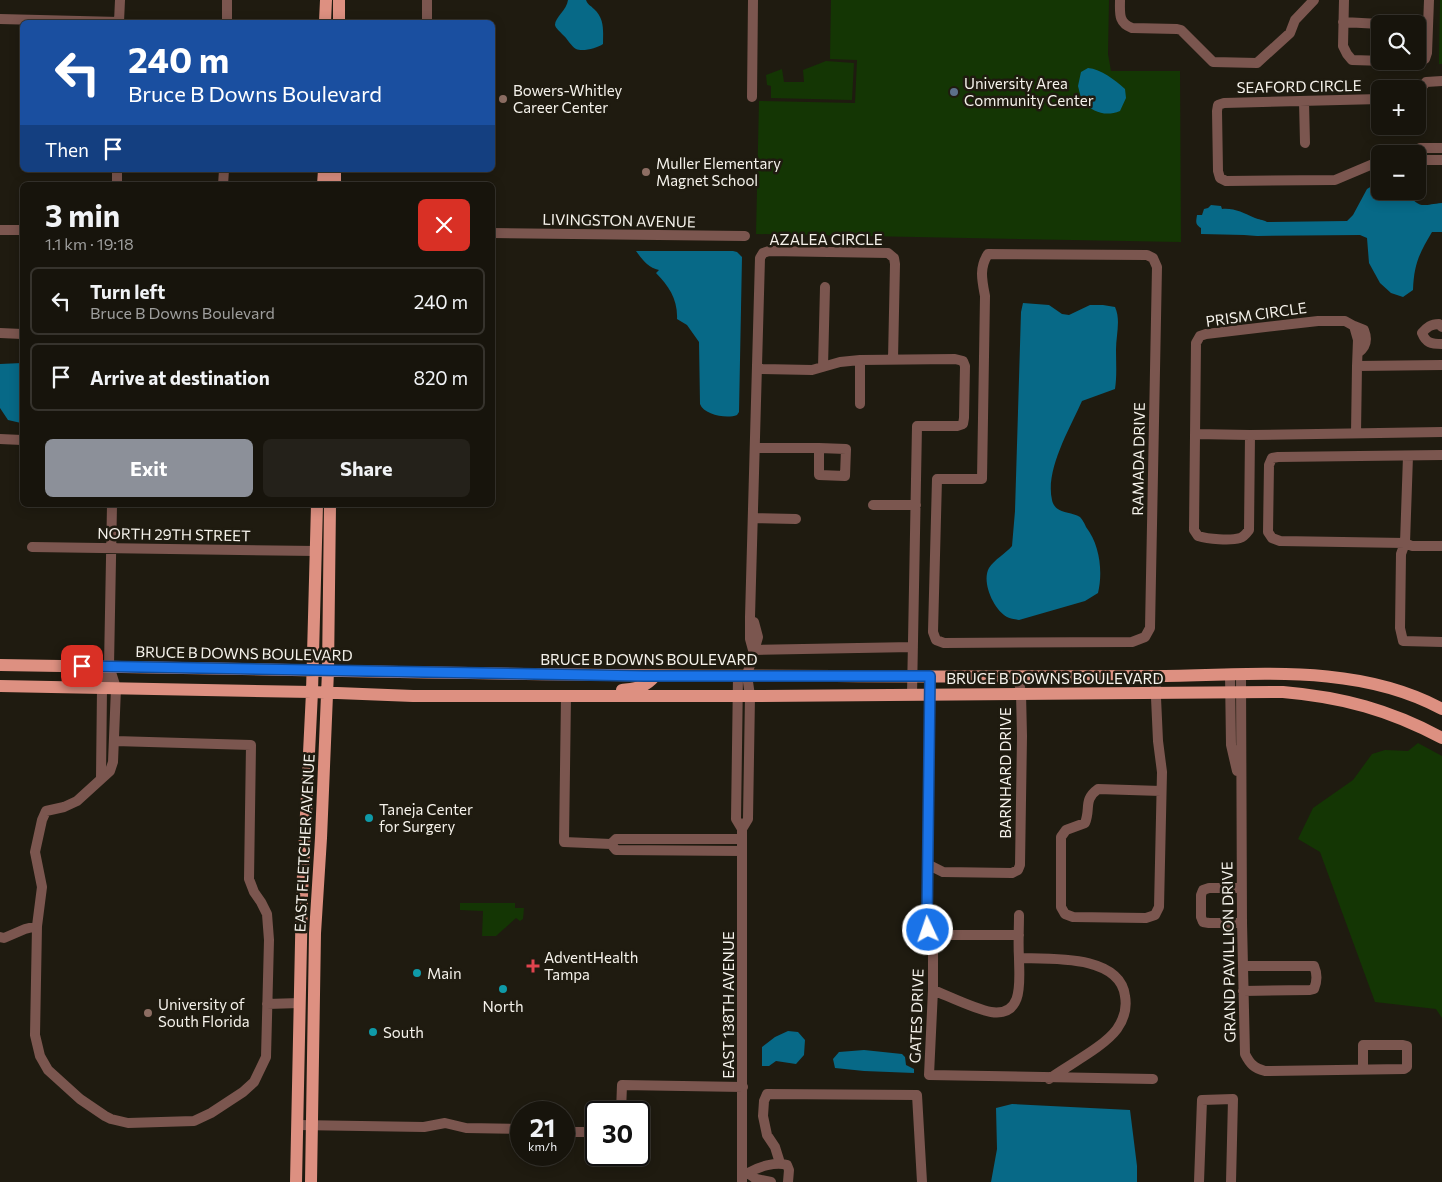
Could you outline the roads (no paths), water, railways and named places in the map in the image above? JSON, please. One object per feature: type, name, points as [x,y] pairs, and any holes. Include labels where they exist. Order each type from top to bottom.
[{"type":"main road","points":[[325,20],[326,0]]},
{"type":"main road","points":[[339,0],[339,20]]},
{"type":"main road","name":"EAST FLETCHER AVENUE","points":[[296,1182],[303,885],[313,670],[317,507]]},
{"type":"main road","name":"EAST FLETCHER AVENUE","points":[[311,1182],[316,933],[328,671],[330,507]]},
{"type":"main road","name":"BRUCE B DOWNS BOULEVARD","points":[[0,666],[109,666],[655,676],[1308,675],[1376,685],[1438,706]]},
{"type":"main road","points":[[588,696],[640,687],[648,683],[655,676]]},
{"type":"main road","points":[[646,696],[656,687],[682,676]]},
{"type":"main road","name":"BRUCE B DOWNS BOULEVARD","points":[[0,686],[327,692],[413,696],[750,696],[1283,692],[1316,695],[1370,706],[1393,714],[1442,738]]},
{"type":"street","points":[[119,20],[120,0]]},
{"type":"street","points":[[227,20],[228,0]]},
{"type":"street","points":[[427,20],[428,0]]},
{"type":"street","points":[[752,98],[753,0]]},
{"type":"street","points":[[1120,0],[1120,19],[1125,25],[1132,28],[1181,30],[1213,62],[1240,63],[1257,63],[1261,60],[1290,33],[1295,20],[1314,0]]},
{"type":"street","points":[[1344,0],[1343,46],[1352,60],[1371,61]]},
{"type":"street","points":[[1426,56],[1428,0]]},
{"type":"street","points":[[0,19],[40,20]]},
{"type":"street","points":[[1344,22],[1371,24]]},
{"type":"street","points":[[1426,82],[1442,81]]},
{"type":"street","name":"SEAFORD CIRCLE","points":[[1371,100],[1224,103],[1218,105],[1217,111],[1220,178],[1226,181],[1335,180],[1371,165]]},
{"type":"street","points":[[1304,102],[1305,143]]},
{"type":"street","points":[[1426,148],[1442,148]]},
{"type":"street","points":[[1426,160],[1442,160]]},
{"type":"street","points":[[0,230],[20,230]]},
{"type":"street","name":"LIVINGSTON AVENUE","points":[[495,234],[745,236]]},
{"type":"street","name":"AZALEA CIRCLE","points":[[753,650],[750,639],[754,448],[758,369],[760,258],[763,253],[769,251],[888,253],[894,258],[893,359]]},
{"type":"street","name":"RAMADA DRIVE","points":[[988,254],[1148,255],[1153,258],[1157,267],[1158,277],[1150,628],[1145,638],[1132,642],[1027,643],[944,644],[936,640],[934,632],[938,479],[982,478],[985,296],[981,271],[984,261],[988,254]]},
{"type":"street","points":[[823,367],[825,286]]},
{"type":"street","name":"PRISM CIRCLE","points":[[1250,435],[1248,530],[1246,536],[1239,539],[1198,536],[1194,530],[1196,343],[1200,336],[1206,334],[1318,320],[1345,321],[1364,330],[1366,346],[1358,353],[1356,433]]},
{"type":"street","points":[[1442,327],[1439,324],[1434,324],[1427,327],[1422,333],[1425,340],[1431,344],[1442,344]]},
{"type":"street","points":[[0,333],[20,334]]},
{"type":"street","points":[[758,369],[812,370],[840,362],[860,360],[955,359],[963,361],[965,366],[963,424],[957,426],[917,426],[912,695]]},
{"type":"street","points":[[860,360],[860,404]]},
{"type":"street","points":[[1357,366],[1442,365]]},
{"type":"street","points":[[1195,434],[1442,432]]},
{"type":"street","points":[[0,439],[20,440]]},
{"type":"street","points":[[754,448],[820,448]]},
{"type":"street","points":[[1408,456],[1405,542],[1401,554],[1400,628],[1403,640],[1442,642]]},
{"type":"street","points":[[1442,456],[1272,458],[1270,465],[1268,532],[1272,538],[1280,541],[1405,542],[1412,546],[1442,546]]},
{"type":"street","points":[[873,505],[916,506]]},
{"type":"street","points":[[101,778],[102,688],[109,666],[112,507]]},
{"type":"street","points":[[753,518],[796,519]]},
{"type":"street","name":"NORTH 29TH STREET","points":[[32,547],[316,551]]},
{"type":"street","name":"AZALEA CIRCLE","points":[[742,676],[758,638],[752,611]]},
{"type":"street","points":[[758,638],[771,648]]},
{"type":"street","points":[[753,650],[771,648],[913,647]]},
{"type":"street","points":[[109,666],[116,688],[115,741],[113,762],[110,770],[77,801],[64,807],[46,811],[42,820],[35,852],[42,887],[37,926],[35,1035],[40,1056],[48,1070],[80,1099],[105,1116],[118,1121],[128,1122],[194,1121],[243,1092],[254,1082],[266,1057],[269,940],[267,914],[254,892],[248,870],[251,745],[115,741]]},
{"type":"street","name":"GRAND PAVILLION DRIVE","points":[[1236,675],[1231,745],[1240,784],[1245,1054],[1248,1061],[1255,1068],[1265,1072],[1363,1070],[1404,1069],[1408,1064],[1407,1046],[1363,1045],[1363,1070]]},
{"type":"street","name":"EAST 138TH AVENUE","points":[[742,676],[737,696],[736,818],[742,829]]},
{"type":"street","name":"EAST 138TH AVENUE","points":[[742,676],[750,696],[748,818],[742,829],[744,1176]]},
{"type":"street","name":"GATES DRIVE","points":[[930,676],[927,923],[932,935],[933,990],[929,1075],[1153,1079]]},
{"type":"street","name":"BARNHARD DRIVE","points":[[927,864],[942,872],[1012,873],[1018,870],[1020,865],[1021,694],[1018,676]]},
{"type":"street","points":[[1155,676],[1158,741],[1162,772],[1159,907],[1155,914],[1146,918],[1073,917],[1065,914],[1061,907],[1061,837],[1066,830],[1085,823],[1088,816],[1088,803],[1091,794],[1098,789],[1161,791]]},
{"type":"street","points":[[566,696],[564,842],[611,844],[616,839],[742,840]]},
{"type":"street","points":[[611,844],[616,850],[742,852]]},
{"type":"street","points":[[1241,888],[1209,888],[1203,890],[1201,895],[1201,917],[1204,922],[1209,923],[1242,923]]},
{"type":"street","points":[[933,990],[990,1012],[1000,1012],[1014,1004],[1019,992],[1019,915]]},
{"type":"street","points":[[0,937],[4,938],[37,926]]},
{"type":"street","points":[[932,935],[1019,935]]},
{"type":"street","points":[[1018,958],[1082,961],[1113,974],[1125,991],[1124,1017],[1117,1029],[1106,1040],[1049,1078]]},
{"type":"street","points":[[1243,966],[1314,966],[1316,970],[1316,983],[1314,988],[1310,990],[1243,991]]},
{"type":"street","points":[[268,1004],[300,1003]]},
{"type":"street","points":[[622,1101],[622,1085],[743,1087]]},
{"type":"street","points":[[780,1162],[775,1147],[767,1135],[764,1116],[764,1101],[767,1094],[917,1095],[922,1182]]},
{"type":"street","points":[[1199,1182],[1202,1100],[1233,1099],[1231,1182]]},
{"type":"street","points":[[298,1125],[424,1127],[445,1124],[466,1128],[510,1129]]},
{"type":"street","points":[[744,1176],[756,1168],[780,1162],[787,1165],[789,1170],[788,1182]]},
{"type":"street","points":[[744,1176],[771,1182]]},
{"type":"water","points":[[568,0],[586,0],[598,13],[603,25],[603,44],[590,49],[576,49],[557,29],[555,25],[557,19],[566,7]]},
{"type":"water","points":[[1088,68],[1103,73],[1125,89],[1126,98],[1120,111],[1109,114],[1100,112],[1082,102],[1078,86],[1081,72]]},
{"type":"water","points":[[1371,187],[1371,200],[1414,200],[1421,205],[1442,203],[1442,232],[1432,232],[1418,259],[1413,290],[1403,297],[1391,293],[1380,283],[1369,263],[1367,238],[1360,235],[1257,236],[1201,234],[1201,228],[1196,223],[1197,215],[1202,215],[1204,209],[1211,205],[1221,206],[1222,209],[1239,211],[1267,222],[1347,221],[1353,215],[1367,189]]},
{"type":"water","points":[[636,251],[733,251],[742,257],[739,412],[737,415],[728,417],[716,415],[702,408],[700,404],[699,342],[687,325],[677,319],[676,306],[669,288],[656,273],[659,270],[648,265]]},
{"type":"water","points":[[1023,303],[1049,305],[1062,314],[1069,315],[1090,305],[1115,307],[1118,322],[1115,389],[1082,401],[1065,436],[1055,463],[1051,488],[1052,500],[1056,508],[1080,517],[1091,534],[1099,559],[1098,593],[1085,601],[1019,620],[1008,618],[993,602],[988,588],[987,574],[994,562],[1012,546],[1015,511],[1021,312]]},
{"type":"water","points":[[20,363],[20,423],[8,420],[0,408],[0,364]]},
{"type":"water","points":[[788,1031],[798,1032],[805,1040],[804,1055],[796,1064],[776,1061],[769,1066],[762,1066],[762,1047],[775,1037]]},
{"type":"water","points":[[864,1050],[902,1054],[905,1057],[906,1065],[914,1069],[914,1073],[835,1068],[833,1059],[839,1052]]},
{"type":"water","points":[[1012,1104],[1130,1110],[1137,1166],[1137,1182],[991,1182],[997,1149],[996,1108]]},
{"type":"place","name":"University Area Community Center","points":[[954,92]]},
{"type":"place","name":"Bowers-Whitley Career Center","points":[[503,99]]},
{"type":"place","name":"Muller Elementary Magnet School","points":[[646,172]]},
{"type":"place","name":"Taneja Center for Surgery","points":[[369,818]]},
{"type":"place","name":"AdventHealth Tampa","points":[[533,966]]},
{"type":"place","name":"Main","points":[[417,973]]},
{"type":"place","name":"North","points":[[503,989]]},
{"type":"place","name":"University of South Florida","points":[[148,1013]]},
{"type":"place","name":"South","points":[[373,1032]]}]
